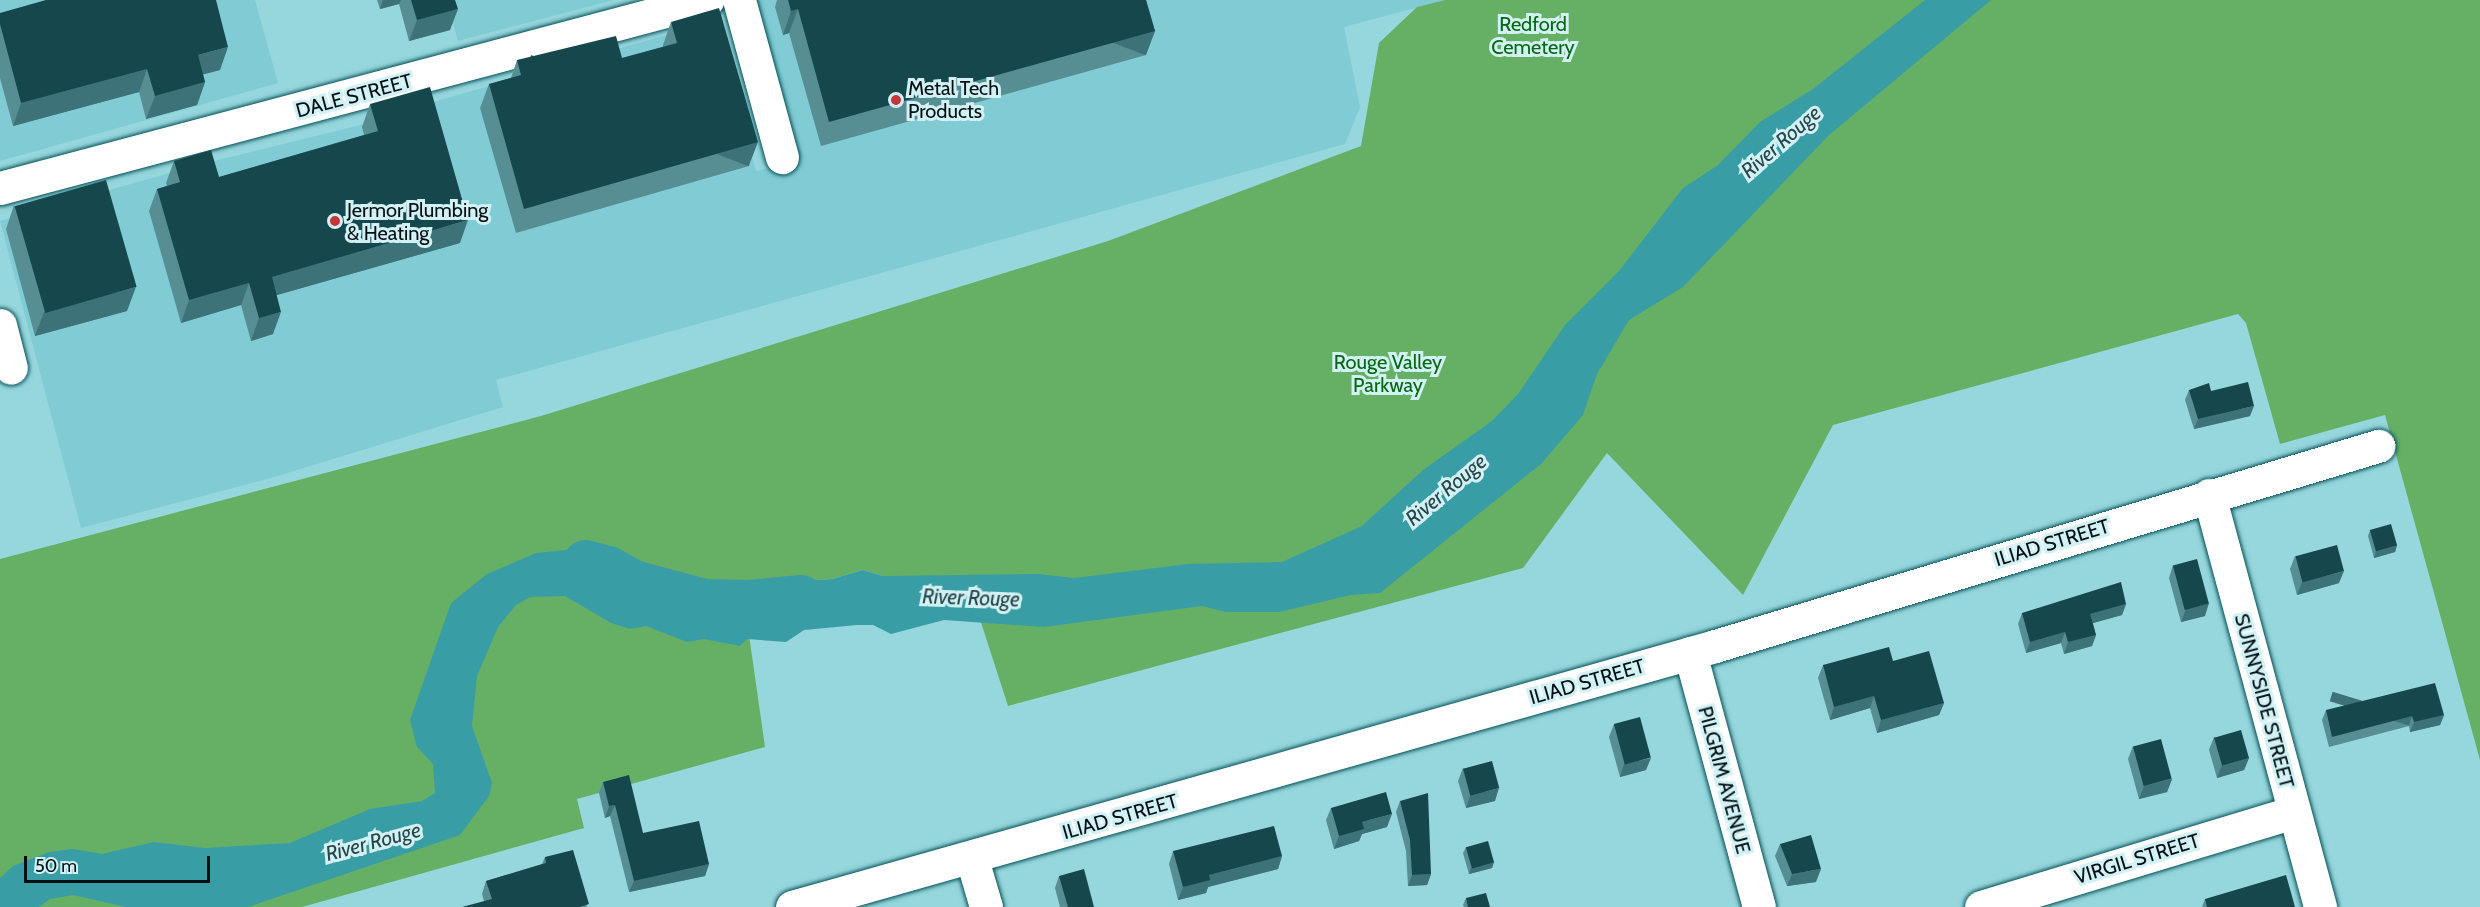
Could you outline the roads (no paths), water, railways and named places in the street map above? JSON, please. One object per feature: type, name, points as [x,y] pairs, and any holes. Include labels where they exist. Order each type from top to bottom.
[{"type":"street","name":"DALE STREET","points":[[0,188],[707,0]]},
{"type":"street","points":[[739,0],[782,157]]},
{"type":"street","points":[[0,325],[11,368]]},
{"type":"street","name":"ILIAD STREET","points":[[792,907],[972,859],[1690,653],[2378,446]]},
{"type":"street","name":"SUNNYSIDE STREET","points":[[2209,495],[2319,907]]},
{"type":"street","name":"PILGRIM AVENUE","points":[[1690,653],[1759,907]]},
{"type":"street","name":"VIRGIL STREET","points":[[1982,907],[2293,812]]},
{"type":"street","points":[[972,859],[986,907]]},
{"type":"water","points":[[1925,0],[1991,0],[1829,135],[1683,287],[1629,320],[1597,374],[1583,415],[1541,464],[1380,593],[1351,595],[1279,612],[1226,612],[1202,606],[1044,627],[944,620],[891,634],[873,625],[857,625],[804,630],[786,642],[747,639],[740,646],[704,639],[687,642],[646,626],[630,629],[611,623],[565,596],[530,597],[516,605],[498,627],[477,676],[472,726],[492,783],[489,796],[460,835],[248,907],[126,907],[73,895],[50,899],[39,907],[0,907],[0,878],[13,866],[49,852],[73,849],[102,854],[154,842],[205,848],[290,843],[370,809],[422,801],[435,793],[433,764],[417,747],[410,720],[451,603],[487,574],[536,553],[566,550],[614,559],[626,566],[649,594],[673,602],[720,609],[787,582],[832,579],[863,570],[883,576],[1038,574],[1074,578],[1188,564],[1282,562],[1362,526],[1423,470],[1492,421],[1518,394],[1565,325],[1619,271],[1683,188],[1718,165],[1760,122],[1813,89]]},
{"type":"waterway","name":"River Rouge","points":[[585,562],[608,568],[633,582],[704,601],[748,602],[801,597]]},
{"type":"place","name":"Metal Tech Products","points":[[896,100]]},
{"type":"place","name":"Jermor Plumbing & Heating","points":[[335,221]]},
{"type":"park label","name":"Redford Cemetery","points":[[1533,36]]},
{"type":"park label","name":"Rouge Valley Parkway","points":[[1388,374]]}]
